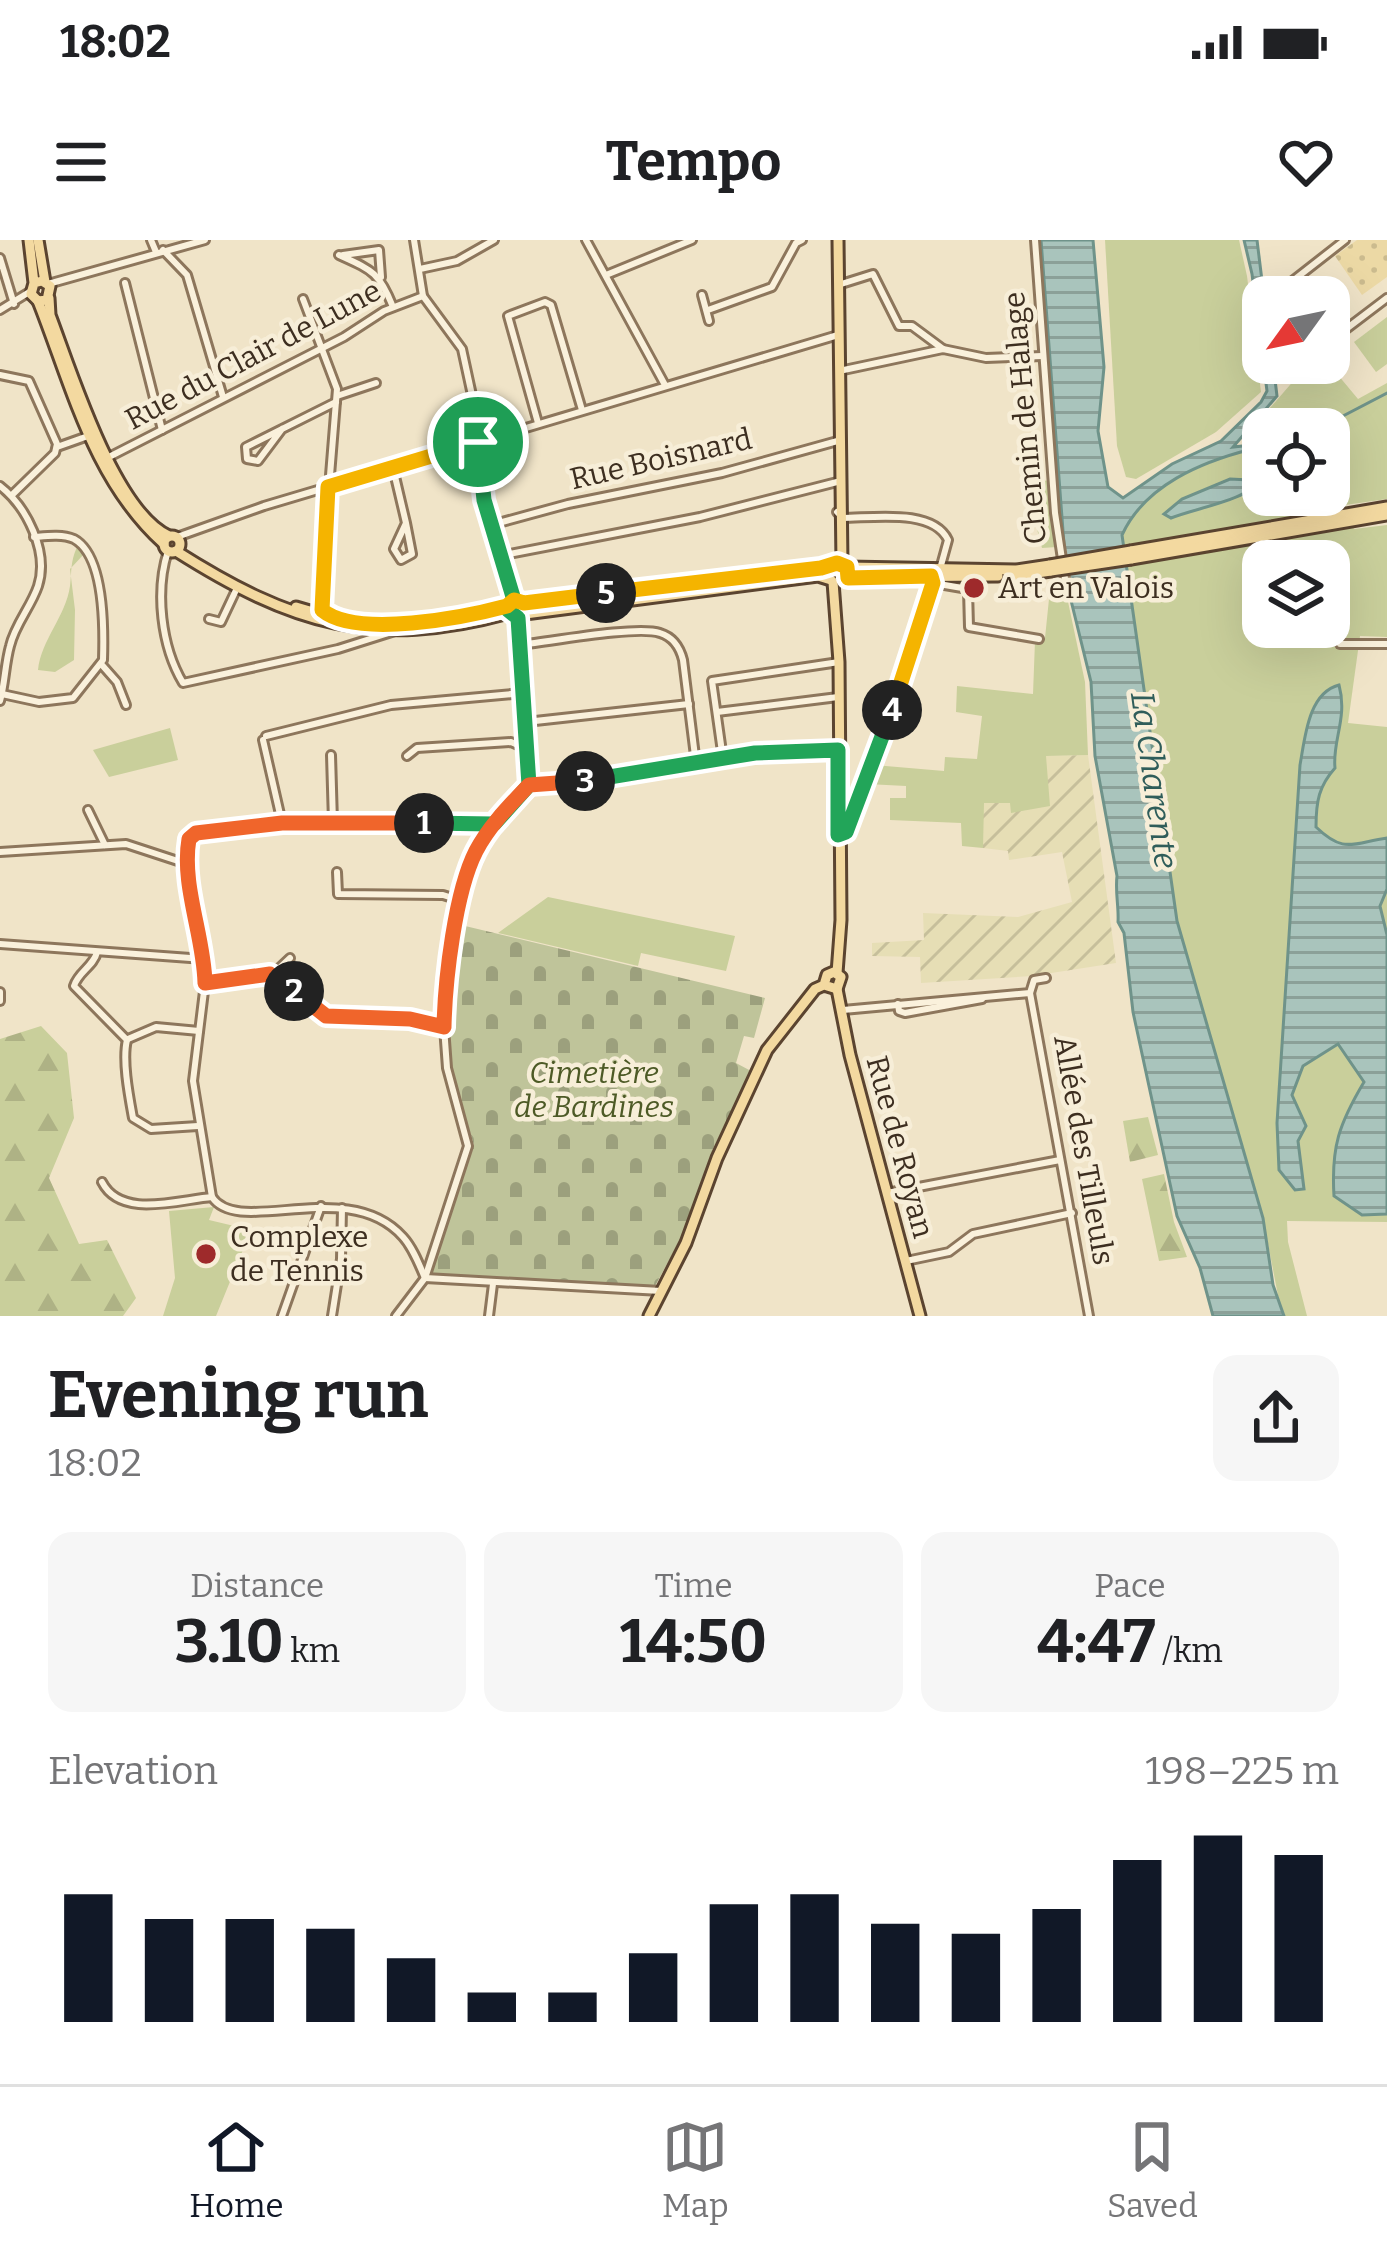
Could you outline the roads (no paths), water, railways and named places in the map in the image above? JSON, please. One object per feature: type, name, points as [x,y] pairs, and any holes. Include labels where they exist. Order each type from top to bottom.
[{"type":"main road","points":[[34,240],[41,292],[89,436],[122,501],[172,544],[237,588],[315,620],[395,631],[434,630],[516,609]]},
{"type":"main road","points":[[838,240],[839,515]]},
{"type":"main road","points":[[41,292],[107,458],[134,504],[172,544],[231,580],[327,615],[433,623],[516,609],[839,573],[973,576],[1051,568],[1387,511]]},
{"type":"main road","points":[[839,440],[839,515]]},
{"type":"main road","name":"Rue de Royan","points":[[839,515],[841,944],[837,973],[842,980],[837,989],[850,1055],[920,1316]]},
{"type":"main road","points":[[935,576],[1051,568]]},
{"type":"main road","points":[[824,985],[826,975],[837,973]]},
{"type":"main road","points":[[649,1316],[767,1050],[815,989],[824,985],[837,989]]},
{"type":"street","points":[[151,240],[187,275],[223,397]]},
{"type":"street","points":[[0,310],[66,281],[205,240]]},
{"type":"street","points":[[396,1316],[425,1278],[468,1146],[446,1068],[444,1027],[445,989],[462,901],[474,856],[491,827],[529,785],[516,609],[491,525],[462,349],[423,296],[414,240]]},
{"type":"street","points":[[418,269],[457,261],[494,240]]},
{"type":"street","points":[[586,240],[664,385]]},
{"type":"street","points":[[605,276],[692,240]]},
{"type":"street","name":"Chemin de Halage","points":[[1035,240],[1060,556],[1067,592]]},
{"type":"street","points":[[708,310],[772,287],[799,241]]},
{"type":"street","points":[[1298,276],[1339,242]]},
{"type":"street","points":[[177,247],[180,265]]},
{"type":"street","points":[[381,278],[339,255],[379,250],[381,278],[393,307]]},
{"type":"street","points":[[1,263],[14,304]]},
{"type":"street","points":[[838,285],[873,274],[898,326],[908,324],[943,349]]},
{"type":"street","points":[[125,283],[162,430]]},
{"type":"street","name":"Rue du Clair de Lune","points":[[107,458],[393,307],[423,296]]},
{"type":"street","points":[[701,296],[709,321]]},
{"type":"street","points":[[1350,324],[1387,298]]},
{"type":"street","points":[[303,299],[337,399],[320,598],[327,615]]},
{"type":"street","points":[[538,423],[508,316],[544,302],[551,305],[582,410]]},
{"type":"street","points":[[395,631],[183,683],[173,659],[159,589],[178,533],[838,335]]},
{"type":"street","points":[[838,371],[943,349],[986,358],[1042,356]]},
{"type":"street","points":[[0,375],[29,381],[57,447],[56,454],[12,495]]},
{"type":"street","points":[[282,429],[258,461],[247,459],[246,447],[337,399],[376,383]]},
{"type":"street","points":[[57,447],[89,436]]},
{"type":"street","name":"Rue Boisnard","points":[[491,525],[722,473],[839,440]]},
{"type":"street","points":[[393,467],[406,523],[412,554],[401,560],[394,549],[406,523]]},
{"type":"street","points":[[499,556],[700,517],[837,482]]},
{"type":"street","points":[[0,486],[12,495],[40,557],[39,585],[5,645],[1,698],[39,702],[73,698],[102,665]]},
{"type":"street","points":[[838,835],[846,832],[896,700],[947,539],[936,524],[839,515]]},
{"type":"street","points":[[34,537],[69,536],[89,551],[98,586],[102,665],[117,682],[126,705]]},
{"type":"street","points":[[935,576],[968,589]]},
{"type":"street","points":[[952,576],[968,589]]},
{"type":"street","points":[[973,576],[968,589],[969,627],[1039,639]]},
{"type":"street","points":[[209,619],[221,622],[237,588]]},
{"type":"street","points":[[310,611],[320,598]]},
{"type":"street","points":[[358,627],[361,643]]},
{"type":"street","points":[[519,645],[662,633],[679,646],[696,764]]},
{"type":"street","points":[[1350,644],[1387,644]]},
{"type":"street","points":[[723,760],[712,682],[839,662]]},
{"type":"street","points":[[282,823],[264,738],[391,705],[523,693]]},
{"type":"street","points":[[716,712],[838,697]]},
{"type":"street","points":[[525,722],[689,704]]},
{"type":"street","points":[[406,756],[417,748],[511,742],[527,748]]},
{"type":"street","points":[[529,785],[566,784],[755,753],[838,750]]},
{"type":"street","points":[[331,755],[333,822]]},
{"type":"street","points":[[88,810],[105,845]]},
{"type":"street","points":[[425,1278],[401,1234],[379,1219],[321,1205],[240,1213],[225,1209],[212,1197],[193,1082],[205,983],[187,864],[189,839],[196,833],[282,823],[491,827]]},
{"type":"street","points":[[0,852],[135,846],[187,864]]},
{"type":"street","points":[[337,872],[338,894],[443,895],[462,901]]},
{"type":"street","points":[[0,944],[204,959]]},
{"type":"street","points":[[97,952],[74,986],[127,1040]]},
{"type":"street","points":[[205,983],[273,974],[290,958]]},
{"type":"street","points":[[273,974],[322,1015],[410,1019],[444,1027]]},
{"type":"street","points":[[843,1010],[1030,993],[1034,980],[1046,978]]},
{"type":"street","name":"Allée des Tilleuls","points":[[1030,993],[1089,1316]]},
{"type":"street","points":[[127,1040],[156,1027],[200,1031]]},
{"type":"street","points":[[127,1040],[123,1060],[130,1077],[133,1118],[151,1129],[198,1126]]},
{"type":"street","points":[[887,1193],[1061,1160]]},
{"type":"street","points":[[102,1182],[124,1204],[212,1197]]},
{"type":"street","points":[[282,1316],[321,1205]]},
{"type":"street","points":[[332,1316],[341,1259],[342,1208]]},
{"type":"street","points":[[906,1262],[949,1252],[973,1234],[1072,1213]]},
{"type":"street","points":[[425,1278],[662,1292]]},
{"type":"street","points":[[489,1316],[493,1283]]},
{"type":"water","name":"La Charente","points":[[1041,240],[1093,240],[1104,367],[1098,431],[1108,487],[1123,498],[1172,464],[1221,441],[1242,421],[1242,437],[1233,447],[1242,446],[1242,452],[1213,461],[1160,489],[1132,517],[1122,535],[1177,921],[1263,1218],[1273,1285],[1284,1316],[1213,1316],[1200,1268],[1177,1216],[1133,1012],[1124,933],[1118,922],[1117,876],[1095,756],[1091,682],[1067,584]]},
{"type":"water","points":[[1244,240],[1257,240],[1261,276],[1252,276]]},
{"type":"water","points":[[1266,384],[1276,384],[1277,396],[1267,408],[1255,408],[1267,391]]},
{"type":"water","points":[[1230,479],[1242,480],[1242,494],[1231,499],[1171,518],[1164,514],[1182,499]]},
{"type":"water","points":[[1339,685],[1342,708],[1335,768],[1320,794],[1316,827],[1342,844],[1387,838],[1387,889],[1380,906],[1387,935],[1387,1214],[1362,1215],[1334,1196],[1338,1136],[1364,1082],[1338,1044],[1303,1066],[1292,1095],[1306,1126],[1298,1141],[1304,1189],[1295,1190],[1279,1170],[1277,1123],[1300,765],[1314,707]]},
{"type":"waterway","points":[[1350,412],[1387,393]]},
{"type":"place","name":"Art en Valois","points":[[974,588]]},
{"type":"place","name":"Complexe de Tennis","points":[[206,1254]]},
{"type":"park label","name":"Cimetière de Bardines","points":[[594,1090]]}]
